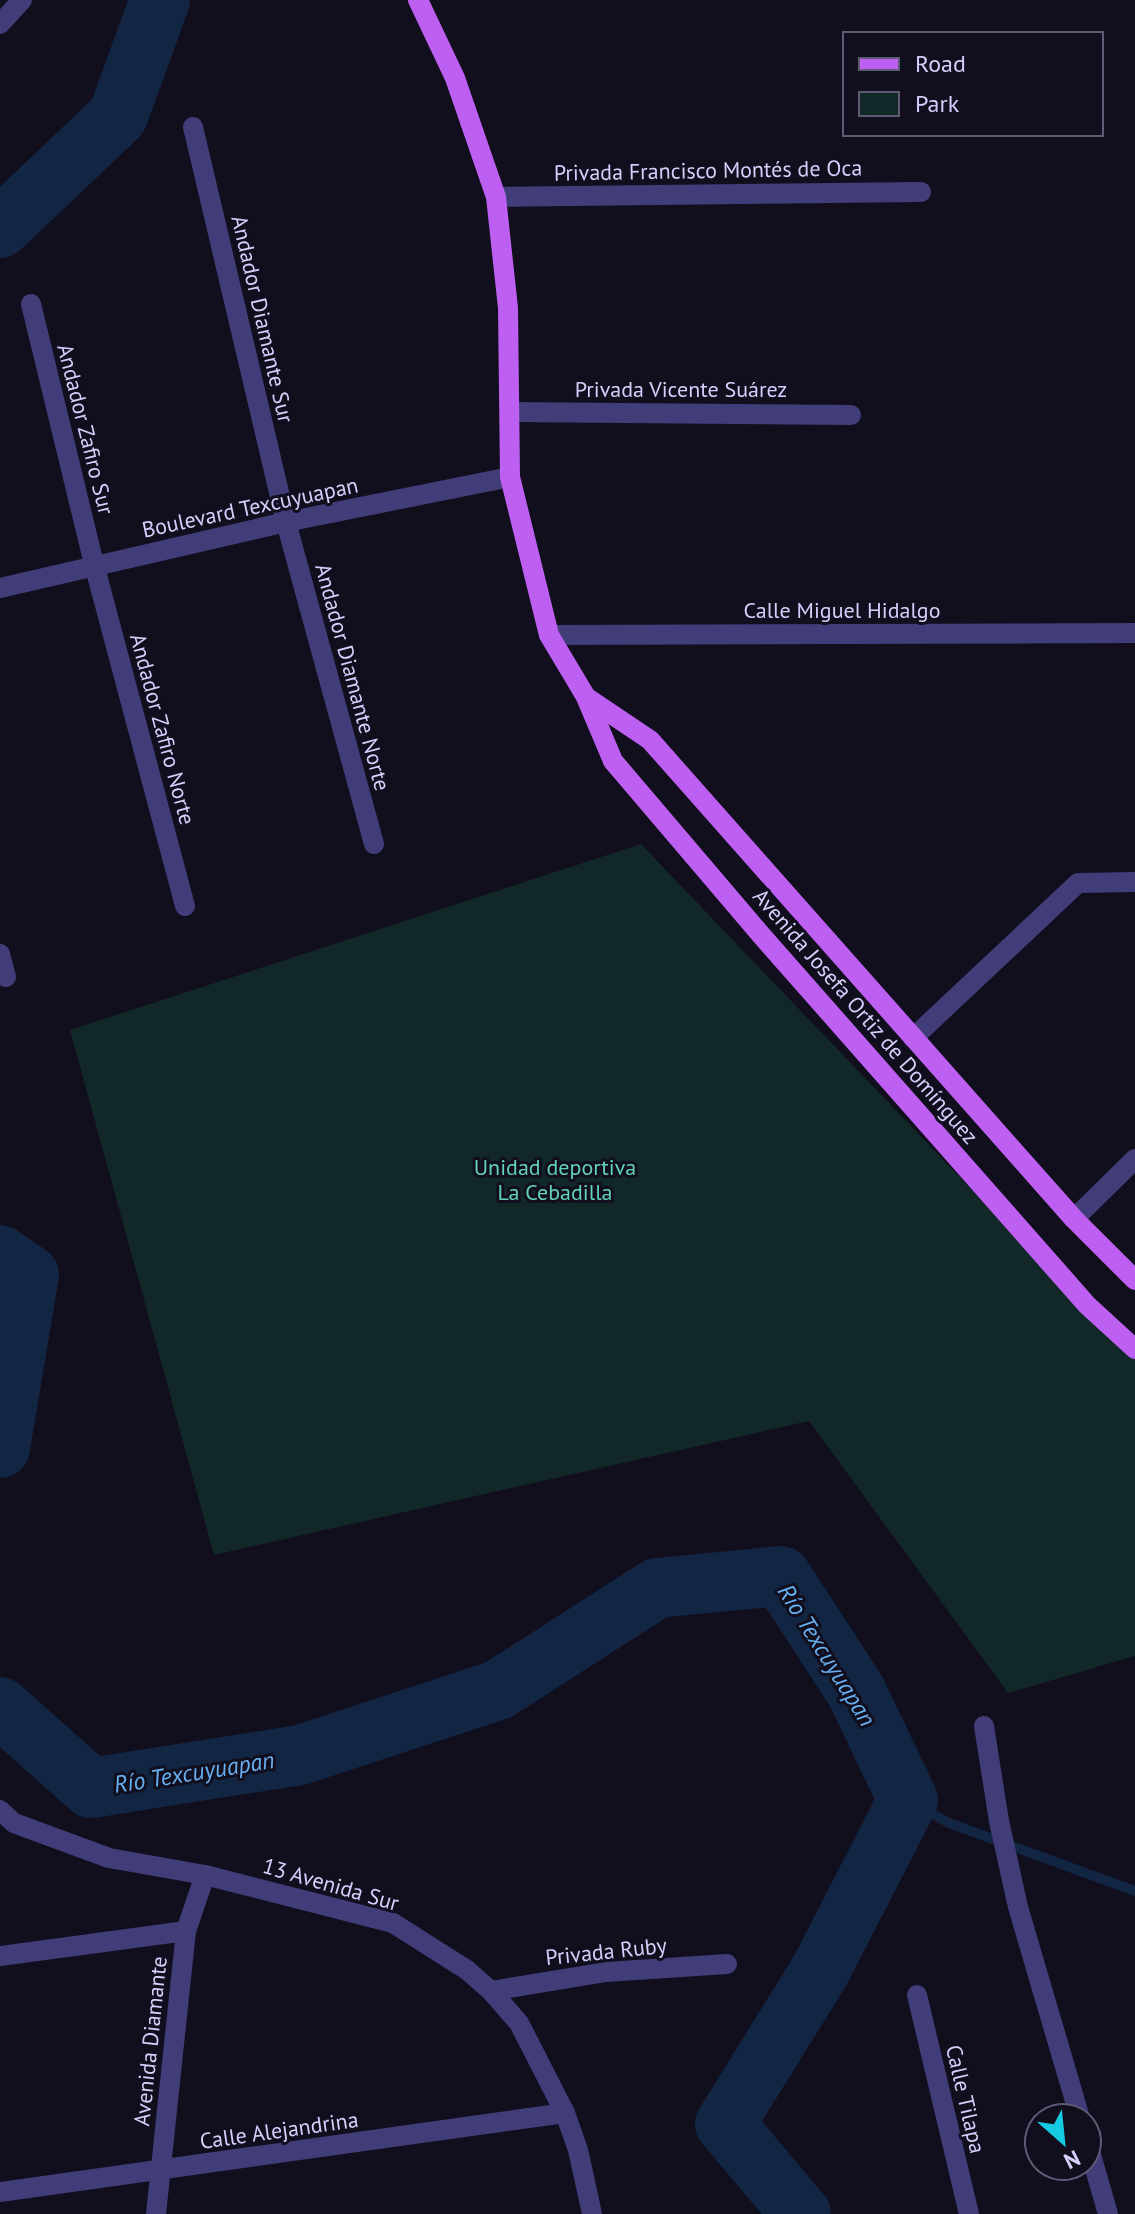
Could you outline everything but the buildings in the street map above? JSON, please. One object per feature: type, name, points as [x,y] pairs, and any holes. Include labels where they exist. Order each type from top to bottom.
[{"type":"main road","name":"Avenida Josefa Ortiz de Domínguez","points":[[418,0],[455,78],[496,197],[508,308],[510,477],[549,635],[586,697],[613,761],[762,936],[1087,1305],[1135,1349]]},
{"type":"main road","name":"Avenida Josefa Ortiz de Domínguez","points":[[586,697],[650,740],[1074,1219],[1135,1280]]},
{"type":"street","points":[[0,24],[22,0]]},
{"type":"street","name":"Andador Diamante Sur","points":[[193,127],[286,522]]},
{"type":"street","name":"Privada Francisco Montés de Oca","points":[[496,197],[921,192]]},
{"type":"street","name":"Andador Zafiro Sur","points":[[31,304],[94,564]]},
{"type":"street","name":"Privada Vicente Suárez","points":[[510,412],[851,415]]},
{"type":"street","name":"Boulevard Texcuyuapan","points":[[0,588],[286,522],[510,477]]},
{"type":"street","name":"Andador Diamante Norte","points":[[286,522],[374,844]]},
{"type":"street","name":"Andador Zafiro Norte","points":[[94,564],[185,906]]},
{"type":"street","name":"Calle Miguel Hidalgo","points":[[549,635],[1135,633]]},
{"type":"street","points":[[913,1038],[1078,883],[1135,882]]},
{"type":"street","points":[[0,954],[6,977]]},
{"type":"street","points":[[1074,1219],[1135,1159]]},
{"type":"street","points":[[984,1726],[999,1821],[1018,1907],[1075,2102]]},
{"type":"street","name":"13 Avenida Sur","points":[[0,1810],[14,1823],[109,1858],[205,1875],[393,1923],[467,1970],[491,1991],[519,2023],[565,2113],[578,2150],[592,2214]]},
{"type":"street","name":"Avenida Diamante","points":[[156,2214],[186,1931],[205,1875]]},
{"type":"street","points":[[0,1956],[186,1931]]},
{"type":"street","name":"Privada Ruby","points":[[491,1991],[606,1972],[727,1964]]},
{"type":"street","name":"Calle Tilapa","points":[[917,1995],[969,2214]]},
{"type":"street","name":"Calle Alejandrina","points":[[0,2192],[161,2172],[565,2113]]},
{"type":"street","points":[[1099,2182],[1108,2214]]},
{"type":"green space","name":"Unidad deportiva La Cebadilla","points":[[641,844],[1135,1360],[1135,1656],[1008,1693],[809,1421],[214,1555],[70,1030]]},
{"type":"waterway","name":"Río Texcuyuapan","points":[[0,228],[118,116],[160,0]]},
{"type":"waterway","name":"Río Texcuyuapan","points":[[0,1255],[29,1275],[0,1448]]},
{"type":"waterway","name":"Río Texcuyuapan","points":[[0,1707],[91,1788],[300,1755],[498,1690],[657,1588],[781,1576],[856,1691],[908,1800],[820,1971],[725,2124],[801,2214]]},
{"type":"waterway","points":[[908,1800],[949,1823],[1135,1891]]}]
